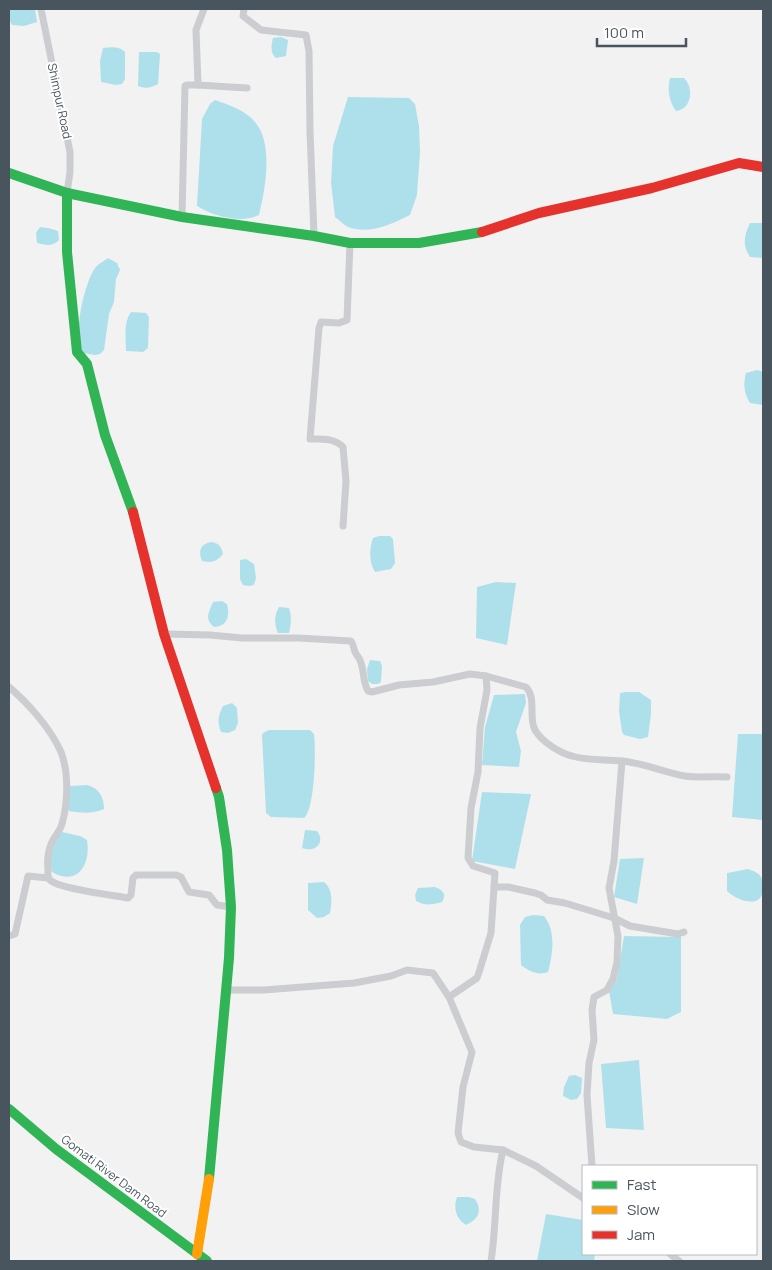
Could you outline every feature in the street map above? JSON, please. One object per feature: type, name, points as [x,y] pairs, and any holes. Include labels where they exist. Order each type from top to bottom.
[{"type":"street","name":"Shimpur Road","points":[[41,9],[70,152],[67,193]]},
{"type":"street","points":[[198,85],[196,30],[204,9]]},
{"type":"street","points":[[244,9],[243,16],[261,30],[306,35],[309,52],[314,236]]},
{"type":"street","points":[[182,217],[185,86],[247,88]]},
{"type":"street","points":[[9,172],[67,193],[182,217],[350,243],[419,243],[482,232],[539,212],[652,188],[739,163],[763,167]]},
{"type":"street","points":[[67,193],[67,252],[77,352],[87,364],[105,435],[134,515],[164,634],[219,797],[227,850],[231,907],[229,958],[212,1168],[197,1254]]},
{"type":"street","points":[[343,526],[346,482],[343,447],[338,441],[310,439],[319,328],[321,322],[339,323],[347,320],[350,243]]},
{"type":"street","points":[[164,634],[350,641],[361,660],[368,691],[372,692],[399,684],[433,682],[462,675],[478,674],[526,687],[529,690],[532,702],[533,723],[536,731],[548,744],[571,756],[585,759],[622,761],[686,776],[727,777]]},
{"type":"street","points":[[449,997],[477,978],[491,933],[495,873],[473,866],[468,858],[471,808],[478,772],[480,728],[487,690],[486,676]]},
{"type":"street","points":[[9,687],[31,708],[61,752],[66,800],[62,824],[51,844],[47,860],[48,878]]},
{"type":"street","points":[[592,1165],[587,1095],[589,1063],[594,1040],[592,1010],[594,997],[607,990],[614,978],[617,962],[618,936],[609,888],[614,861],[622,761]]},
{"type":"street","points":[[9,936],[14,934],[28,876],[48,878],[53,883],[70,888],[128,898],[131,895],[133,878],[136,874],[176,875],[181,877],[189,892],[209,895],[216,905],[231,907]]},
{"type":"street","points":[[494,887],[508,887],[541,895],[547,900],[565,903],[614,918],[630,926],[678,934],[684,932]]},
{"type":"street","points":[[226,990],[354,984],[391,976],[407,970],[433,973],[449,997],[472,1052],[463,1087],[458,1133],[461,1142],[474,1147],[503,1150],[536,1166],[582,1197]]},
{"type":"street","name":"Gomati River Dam Road","points":[[9,1108],[56,1149],[207,1261]]},
{"type":"street","points":[[490,1261],[495,1238],[499,1166],[503,1150]]},
{"type":"water","points":[[9,9],[35,9],[37,22],[24,26],[12,25],[9,19]]},
{"type":"water","points":[[281,37],[288,40],[286,56],[276,58],[272,51],[272,41],[273,38]]},
{"type":"water","points":[[103,48],[118,48],[125,52],[125,79],[122,84],[116,85],[101,82],[100,61]]},
{"type":"water","points":[[139,52],[157,52],[160,54],[158,84],[148,88],[138,86]]},
{"type":"water","points":[[670,78],[684,78],[690,92],[688,102],[676,111],[669,95]]},
{"type":"water","points":[[348,97],[409,98],[415,104],[419,126],[420,152],[417,195],[410,215],[396,222],[372,229],[364,230],[346,226],[335,217],[331,183],[333,146]]},
{"type":"water","points":[[215,100],[246,114],[261,131],[266,155],[264,193],[259,215],[252,218],[227,218],[197,206],[202,119],[210,104]]},
{"type":"water","points":[[750,223],[763,223],[763,258],[750,257],[747,253],[745,236]]},
{"type":"water","points":[[40,227],[58,231],[59,240],[52,245],[37,243],[36,233]]},
{"type":"water","points":[[108,258],[117,263],[120,270],[116,279],[114,302],[109,314],[104,350],[100,354],[95,355],[83,353],[80,345],[79,323],[83,297],[95,268]]},
{"type":"water","points":[[131,312],[146,313],[149,317],[148,348],[143,352],[126,351],[126,326]]},
{"type":"water","points":[[757,370],[763,374],[763,405],[750,403],[746,396],[746,373]]},
{"type":"water","points":[[390,536],[393,539],[395,563],[391,569],[375,572],[370,556],[371,547],[373,538]]},
{"type":"water","points":[[211,542],[219,545],[223,554],[214,561],[202,561],[201,548],[204,544]]},
{"type":"water","points":[[246,559],[254,564],[256,578],[254,585],[243,585],[240,579],[240,560]]},
{"type":"water","points":[[496,582],[516,583],[507,645],[476,638],[477,587]]},
{"type":"water","points":[[222,601],[227,604],[227,620],[222,625],[214,627],[208,618],[209,612],[213,602]]},
{"type":"water","points":[[279,607],[289,608],[291,620],[289,633],[278,633],[275,617]]},
{"type":"water","points":[[370,660],[380,661],[382,666],[381,682],[378,684],[372,684],[368,681],[367,669]]},
{"type":"water","points":[[639,692],[651,700],[648,737],[640,739],[624,735],[622,732],[619,711],[620,693]]},
{"type":"water","points":[[525,694],[526,703],[516,732],[521,751],[519,767],[482,765],[485,727],[494,695]]},
{"type":"water","points":[[232,703],[237,708],[238,723],[235,730],[228,733],[221,732],[220,713],[223,706]]},
{"type":"water","points":[[269,730],[310,730],[314,734],[315,765],[313,791],[308,812],[304,818],[271,817],[266,813],[262,735]]},
{"type":"water","points":[[738,734],[763,734],[763,820],[732,817]]},
{"type":"water","points":[[87,785],[95,788],[100,794],[104,809],[87,813],[69,811],[67,804],[70,786]]},
{"type":"water","points":[[482,792],[531,794],[515,869],[472,861]]},
{"type":"water","points":[[305,830],[317,831],[320,839],[318,846],[311,849],[302,848]]},
{"type":"water","points":[[62,832],[80,836],[87,840],[88,849],[85,865],[76,875],[69,877],[52,872],[51,866],[53,846]]},
{"type":"water","points":[[644,858],[637,904],[614,897],[620,859]]},
{"type":"water","points":[[748,869],[758,874],[763,881],[762,895],[754,901],[737,898],[727,891],[727,873]]},
{"type":"water","points":[[324,882],[330,892],[330,913],[324,917],[317,918],[308,910],[308,883]]},
{"type":"water","points":[[435,887],[443,893],[442,902],[422,904],[416,901],[415,895],[418,888]]},
{"type":"water","points":[[533,915],[544,916],[552,935],[550,965],[548,972],[544,973],[534,972],[521,965],[520,925],[525,917]]},
{"type":"water","points":[[624,936],[681,937],[681,1012],[667,1019],[613,1014],[609,991],[617,979]]},
{"type":"water","points":[[639,1060],[644,1130],[606,1128],[601,1064]]},
{"type":"water","points":[[575,1075],[582,1078],[581,1093],[577,1099],[571,1100],[563,1096],[564,1087],[569,1076]]},
{"type":"water","points":[[457,1197],[475,1199],[479,1208],[476,1218],[466,1225],[456,1213]]},
{"type":"water","points":[[546,1214],[582,1220],[582,1255],[595,1255],[594,1261],[537,1261]]},
{"type":"traffic: fast","points":[[9,173],[67,193],[182,217],[350,243],[419,243],[482,232]]},
{"type":"traffic: fast","points":[[67,193],[67,252],[77,352],[87,364],[105,435],[133,512]]},
{"type":"traffic: fast","points":[[209,1179],[229,958],[231,907],[227,850],[216,788]]},
{"type":"traffic: fast","points":[[9,1109],[56,1149],[207,1261]]},
{"type":"traffic: slow","points":[[197,1254],[209,1179]]},
{"type":"traffic: jam","points":[[482,232],[539,213],[652,188],[739,163],[763,167]]},
{"type":"traffic: jam","points":[[133,512],[164,634],[216,788]]}]
